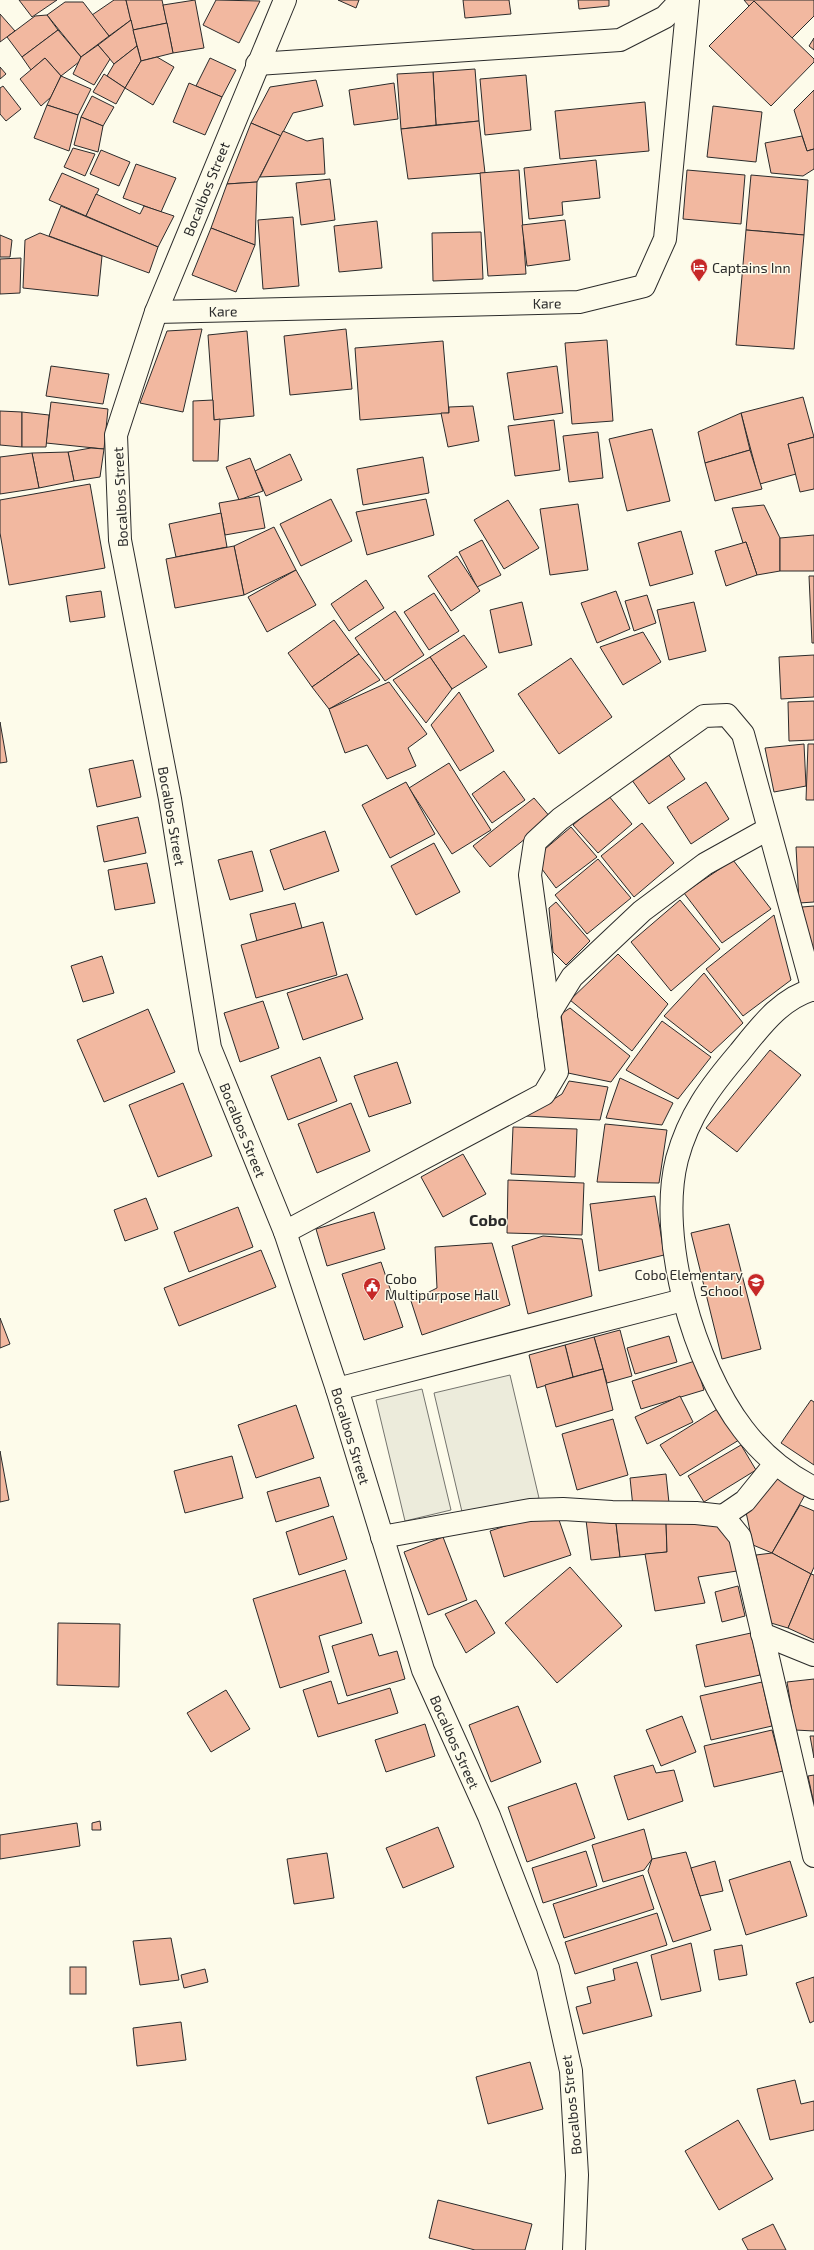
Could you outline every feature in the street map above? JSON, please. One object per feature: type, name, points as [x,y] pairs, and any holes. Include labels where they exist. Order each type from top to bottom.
[{"type":"street","name":"Bocalbos Street","points":[[286,0],[258,64],[156,312],[116,435],[120,540],[170,799],[210,1048],[285,1232],[337,1388],[423,1670],[489,1816],[548,1968],[571,2071],[577,2175],[574,2250]]},
{"type":"street","points":[[258,64],[620,40],[665,17],[681,0]]},
{"type":"street","name":"Kare","points":[[156,312],[580,302],[644,286],[665,238],[688,0]]},
{"type":"street","points":[[285,1232],[544,1094],[557,1072],[530,875],[535,842],[560,819],[704,716],[728,715],[743,734],[813,990],[797,995],[783,1004],[763,1024],[721,1074],[693,1114],[677,1159],[671,1200],[674,1244],[682,1300],[700,1350],[719,1389],[742,1428],[775,1464],[814,1488]]},
{"type":"street","points":[[548,1014],[572,978],[642,911],[704,864],[768,829]]},
{"type":"street","points":[[337,1388],[682,1300]]},
{"type":"street","points":[[382,1537],[530,1510],[563,1509],[612,1512],[696,1513],[723,1516],[745,1501],[775,1464]]},
{"type":"street","points":[[723,1516],[740,1537],[814,1856]]},
{"type":"street","points":[[762,1634],[814,1655]]},
{"type":"shaded area","points":[[510,1375],[539,1498],[463,1516],[434,1393]]},
{"type":"shaded area","points":[[422,1389],[451,1510],[405,1521],[376,1400]]},
{"type":"building","points":[[19,0],[57,0],[32,17]]},
{"type":"building","points":[[114,0],[126,0],[131,20],[109,36],[92,15]]},
{"type":"building","points":[[126,0],[162,0],[167,23],[133,30]]},
{"type":"building","points":[[195,0],[204,48],[173,53],[163,5]]},
{"type":"building","points":[[216,0],[260,1],[239,43],[203,25]]},
{"type":"building","points":[[338,0],[359,0],[356,8]]},
{"type":"building","points":[[463,0],[509,0],[511,14],[465,18]]},
{"type":"building","points":[[578,0],[609,0],[609,6],[579,9]]},
{"type":"building","points":[[744,0],[814,0],[814,16],[792,38],[754,1],[749,6]]},
{"type":"building","points":[[754,1],[814,59],[814,62],[771,106],[709,46]]},
{"type":"building","points":[[65,2],[83,2],[109,36],[81,57],[47,15]]},
{"type":"building","points":[[0,14],[15,31],[0,42]]},
{"type":"building","points":[[47,15],[58,30],[22,57],[7,37],[35,16]]},
{"type":"building","points":[[131,20],[137,46],[114,64],[98,45]]},
{"type":"building","points":[[167,23],[173,53],[141,61],[133,30]]},
{"type":"building","points":[[58,30],[81,57],[79,62],[61,76],[45,58],[31,70],[22,57]]},
{"type":"building","points":[[814,38],[814,50],[809,46]]},
{"type":"building","points":[[98,45],[110,59],[94,85],[73,74],[81,57]]},
{"type":"building","points":[[137,46],[141,61],[125,88],[107,76],[114,64]]},
{"type":"building","points":[[157,57],[174,67],[153,105],[125,88],[141,61]]},
{"type":"building","points":[[45,58],[61,76],[51,97],[41,106],[20,79]]},
{"type":"building","points":[[210,58],[236,70],[222,97],[196,86]]},
{"type":"building","points":[[0,67],[6,74],[0,79]]},
{"type":"building","points":[[475,69],[479,121],[436,125],[433,72]]},
{"type":"building","points":[[433,72],[436,125],[401,129],[397,74]]},
{"type":"building","points":[[104,74],[125,88],[116,104],[93,92]]},
{"type":"building","points":[[526,75],[531,130],[485,135],[480,79]]},
{"type":"building","points":[[61,76],[91,89],[78,115],[47,105]]},
{"type":"building","points":[[316,80],[323,106],[293,113],[281,136],[251,123],[270,87]]},
{"type":"building","points":[[189,83],[222,97],[205,135],[173,122]]},
{"type":"building","points":[[394,83],[398,119],[354,125],[349,90]]},
{"type":"building","points":[[3,86],[21,109],[6,121],[0,114],[0,88]]},
{"type":"building","points":[[814,90],[814,149],[807,151],[794,110]]},
{"type":"building","points":[[92,96],[114,107],[103,126],[81,117]]},
{"type":"building","points":[[645,102],[649,151],[560,159],[555,111]]},
{"type":"building","points":[[47,105],[78,115],[69,151],[34,138]]},
{"type":"building","points":[[713,106],[762,112],[756,162],[707,157]]},
{"type":"building","points":[[81,117],[103,126],[98,152],[74,145]]},
{"type":"building","points":[[479,121],[485,173],[408,179],[401,129]]},
{"type":"building","points":[[251,123],[281,136],[257,182],[227,184]]},
{"type":"building","points":[[283,131],[307,141],[323,138],[325,174],[260,177]]},
{"type":"building","points":[[802,136],[807,151],[814,149],[814,169],[803,176],[771,173],[765,143]]},
{"type":"building","points":[[73,148],[95,154],[85,176],[64,167]]},
{"type":"building","points":[[101,150],[130,162],[119,186],[90,174]]},
{"type":"building","points":[[596,160],[600,198],[562,202],[563,215],[529,219],[524,168]]},
{"type":"building","points":[[136,164],[176,178],[161,212],[123,198]]},
{"type":"building","points":[[519,170],[526,274],[488,276],[480,173]]},
{"type":"building","points":[[687,170],[745,175],[741,224],[683,219]]},
{"type":"building","points":[[62,173],[99,189],[86,216],[49,200]]},
{"type":"building","points":[[751,175],[808,180],[804,235],[746,230]]},
{"type":"building","points":[[330,179],[335,220],[301,225],[296,183]]},
{"type":"building","points":[[257,182],[255,245],[211,228],[227,184]]},
{"type":"building","points":[[96,194],[140,214],[144,206],[174,216],[158,247],[86,216]]},
{"type":"building","points":[[61,206],[158,247],[149,273],[49,236]]},
{"type":"building","points":[[293,217],[299,286],[263,289],[258,220]]},
{"type":"building","points":[[565,220],[570,260],[527,266],[522,225]]},
{"type":"building","points":[[377,221],[382,268],[339,272],[334,226]]},
{"type":"building","points":[[211,228],[255,245],[236,292],[192,275]]},
{"type":"building","points":[[746,230],[804,235],[794,349],[736,345]]},
{"type":"building","points":[[481,232],[483,279],[433,281],[432,233]]},
{"type":"building","points":[[40,233],[102,256],[98,296],[23,288],[25,240]]},
{"type":"building","points":[[0,235],[12,240],[10,257],[0,257]]},
{"type":"building","points":[[21,258],[20,293],[0,294],[0,259]]},
{"type":"building","points":[[202,329],[183,412],[140,403],[167,331]]},
{"type":"building","points":[[346,329],[352,389],[290,395],[284,336]]},
{"type":"building","points":[[247,331],[254,416],[214,420],[208,335]]},
{"type":"building","points":[[607,340],[613,421],[572,424],[565,343]]},
{"type":"building","points":[[443,341],[449,413],[360,420],[355,348]]},
{"type":"building","points":[[51,366],[109,374],[103,404],[46,396]]},
{"type":"building","points":[[557,366],[563,413],[514,420],[507,373]]},
{"type":"building","points":[[803,397],[814,437],[788,444],[796,474],[760,484],[741,413]]},
{"type":"building","points":[[213,400],[214,420],[220,419],[218,461],[193,461],[193,401]]},
{"type":"building","points":[[51,402],[108,409],[104,449],[46,443]]},
{"type":"building","points":[[473,406],[479,441],[448,447],[441,413],[449,413],[449,407]]},
{"type":"building","points":[[0,411],[22,412],[22,447],[0,445]]},
{"type":"building","points":[[22,412],[49,415],[46,447],[22,447]]},
{"type":"building","points":[[741,413],[750,450],[705,463],[698,432]]},
{"type":"building","points":[[554,420],[560,470],[515,476],[508,426]]},
{"type":"building","points":[[652,429],[670,501],[627,511],[609,439]]},
{"type":"building","points":[[598,432],[603,478],[569,482],[563,436]]},
{"type":"building","points":[[814,437],[814,489],[800,492],[788,444]]},
{"type":"building","points":[[91,448],[104,449],[100,477],[74,481],[68,452]]},
{"type":"building","points":[[750,450],[762,489],[715,501],[705,463]]},
{"type":"building","points":[[68,452],[74,481],[39,488],[32,453]]},
{"type":"building","points":[[32,453],[39,488],[0,494],[0,457]]},
{"type":"building","points":[[290,454],[302,480],[266,496],[255,471]]},
{"type":"building","points":[[423,457],[429,493],[363,505],[357,469]]},
{"type":"building","points":[[250,458],[263,491],[239,500],[226,467]]},
{"type":"building","points":[[90,484],[105,568],[9,585],[0,533],[0,500]]},
{"type":"building","points":[[259,496],[265,528],[225,535],[219,503]]},
{"type":"building","points":[[331,499],[352,541],[301,566],[280,524]]},
{"type":"building","points":[[426,499],[434,535],[367,555],[356,512]]},
{"type":"building","points":[[508,500],[539,548],[504,569],[474,520]]},
{"type":"building","points":[[578,504],[588,570],[550,575],[540,509]]},
{"type":"building","points":[[764,505],[780,538],[780,571],[757,575],[746,542],[743,543],[732,508]]},
{"type":"building","points":[[221,513],[227,547],[176,557],[169,524]]},
{"type":"building","points":[[274,527],[296,570],[244,595],[234,546]]},
{"type":"building","points":[[681,531],[693,574],[650,586],[638,543]]},
{"type":"building","points":[[814,535],[814,571],[780,571],[780,538]]},
{"type":"building","points":[[482,540],[501,575],[477,587],[459,552]]},
{"type":"building","points":[[746,542],[757,575],[726,586],[715,551]]},
{"type":"building","points":[[234,546],[244,595],[175,608],[166,559]]},
{"type":"building","points":[[457,556],[480,591],[451,611],[428,576]]},
{"type":"building","points":[[296,570],[316,605],[267,632],[248,597]]},
{"type":"building","points":[[809,576],[814,576],[814,643],[812,643]]},
{"type":"building","points":[[366,580],[384,608],[349,631],[331,604]]},
{"type":"building","points":[[101,591],[105,617],[70,622],[66,596]]},
{"type":"building","points":[[616,591],[630,629],[597,643],[581,603]]},
{"type":"building","points":[[434,593],[459,631],[429,650],[404,612]]},
{"type":"building","points":[[647,595],[656,623],[634,631],[625,601]]},
{"type":"building","points":[[522,602],[532,645],[499,653],[490,610]]},
{"type":"building","points":[[694,602],[706,651],[669,660],[657,610]]},
{"type":"building","points":[[395,611],[424,655],[385,681],[355,638]]},
{"type":"building","points":[[334,620],[359,654],[312,687],[288,653]]},
{"type":"building","points":[[643,632],[661,662],[623,685],[600,647]]},
{"type":"building","points":[[464,635],[487,667],[452,689],[430,657]]},
{"type":"building","points":[[359,654],[380,680],[329,709],[312,687]]},
{"type":"building","points":[[814,655],[814,697],[781,699],[779,657]]},
{"type":"building","points":[[430,657],[452,689],[426,723],[393,680]]},
{"type":"building","points":[[571,658],[612,717],[559,754],[518,694]]},
{"type":"building","points":[[389,682],[427,734],[408,748],[416,766],[387,779],[367,745],[345,753],[329,709]]},
{"type":"building","points":[[459,692],[494,751],[460,771],[431,725]]},
{"type":"building","points":[[814,701],[814,740],[789,741],[788,702]]},
{"type":"building","points":[[0,722],[7,762],[0,763]]},
{"type":"building","points":[[804,744],[806,786],[774,792],[765,748]]},
{"type":"building","points":[[808,744],[814,744],[814,800],[806,800]]},
{"type":"building","points":[[666,751],[685,779],[649,804],[629,776]]},
{"type":"building","points":[[133,760],[141,797],[97,807],[89,769]]},
{"type":"building","points":[[449,763],[491,830],[452,854],[409,788]]},
{"type":"building","points":[[504,771],[525,800],[492,823],[472,794]]},
{"type":"building","points":[[406,782],[435,834],[390,858],[362,805]]},
{"type":"building","points":[[706,782],[729,819],[691,844],[667,807]]},
{"type":"building","points":[[608,795],[632,824],[598,853],[573,825]]},
{"type":"building","points":[[534,798],[551,818],[490,867],[473,846]]},
{"type":"building","points":[[138,817],[146,853],[104,862],[97,826]]},
{"type":"building","points":[[642,823],[674,863],[634,897],[601,856]]},
{"type":"building","points":[[571,827],[597,857],[556,888],[539,865],[545,849]]},
{"type":"building","points":[[325,831],[339,871],[284,890],[270,850]]},
{"type":"building","points":[[434,843],[460,892],[416,915],[391,866]]},
{"type":"building","points":[[796,847],[814,847],[814,902],[799,903]]},
{"type":"building","points":[[252,851],[263,891],[230,900],[218,860]]},
{"type":"building","points":[[598,859],[631,898],[587,934],[555,895]]},
{"type":"building","points":[[733,860],[771,909],[722,943],[684,893]]},
{"type":"building","points":[[147,863],[155,903],[115,910],[108,870]]},
{"type":"building","points":[[680,900],[720,949],[671,991],[631,942]]},
{"type":"building","points":[[556,902],[590,941],[566,965],[553,952],[549,908]]},
{"type":"building","points":[[295,903],[302,928],[257,941],[250,914]]},
{"type":"building","points":[[814,906],[814,952],[812,953],[802,907]]},
{"type":"building","points":[[774,915],[791,980],[743,1016],[706,969]]},
{"type":"building","points":[[323,922],[337,975],[256,998],[241,945]]},
{"type":"building","points":[[618,954],[668,1004],[632,1051],[570,1000]]},
{"type":"building","points":[[102,956],[114,993],[83,1002],[71,966]]},
{"type":"building","points":[[704,973],[743,1023],[711,1053],[664,1016]]},
{"type":"building","points":[[347,974],[363,1019],[303,1040],[287,993]]},
{"type":"building","points":[[263,1001],[279,1048],[240,1062],[224,1013]]},
{"type":"building","points":[[570,1008],[630,1056],[611,1082],[568,1073],[561,1014]]},
{"type":"building","points":[[148,1009],[175,1072],[104,1102],[77,1040]]},
{"type":"building","points":[[662,1021],[711,1057],[678,1099],[626,1070]]},
{"type":"building","points":[[770,1050],[801,1075],[737,1152],[706,1128]]},
{"type":"building","points":[[320,1057],[337,1101],[288,1120],[271,1076]]},
{"type":"building","points":[[397,1062],[411,1103],[369,1117],[354,1076]]},
{"type":"building","points":[[620,1078],[673,1103],[662,1125],[606,1118]]},
{"type":"building","points":[[569,1081],[608,1087],[600,1120],[526,1116],[562,1094]]},
{"type":"building","points":[[183,1083],[212,1156],[158,1177],[129,1105]]},
{"type":"building","points":[[351,1103],[370,1151],[317,1173],[298,1124]]},
{"type":"building","points":[[605,1124],[667,1130],[659,1183],[597,1182]]},
{"type":"building","points":[[513,1127],[577,1129],[575,1177],[511,1174]]},
{"type":"building","points":[[463,1154],[486,1194],[443,1217],[421,1177]]},
{"type":"building","points":[[508,1180],[584,1183],[582,1235],[507,1233]]},
{"type":"building","points":[[655,1196],[664,1255],[599,1271],[590,1204]]},
{"type":"building","points":[[146,1198],[158,1229],[125,1241],[114,1210]]},
{"type":"building","points":[[238,1207],[253,1247],[189,1272],[174,1232]]},
{"type":"building","points":[[374,1212],[385,1249],[327,1266],[316,1229]]},
{"type":"building","points":[[729,1224],[761,1349],[722,1359],[691,1233]]},
{"type":"building","points":[[543,1236],[582,1239],[592,1296],[528,1314],[512,1246]]},
{"type":"building","points":[[492,1243],[510,1305],[422,1335],[411,1301],[437,1288],[435,1247]]},
{"type":"building","points":[[261,1250],[276,1287],[179,1326],[164,1288]]},
{"type":"building","name":"Cobo Multipurpose Hall","points":[[381,1262],[403,1327],[364,1340],[342,1274]]},
{"type":"building","points":[[0,1318],[10,1344],[0,1348]]},
{"type":"building","points":[[620,1330],[632,1376],[607,1383],[594,1337]]},
{"type":"building","points":[[669,1336],[677,1362],[635,1374],[627,1348]]},
{"type":"building","points":[[594,1337],[603,1369],[573,1377],[565,1345]]},
{"type":"building","points":[[565,1345],[573,1377],[537,1388],[529,1355]]},
{"type":"building","points":[[695,1361],[704,1390],[641,1409],[632,1381]]},
{"type":"building","points":[[603,1369],[613,1410],[556,1427],[545,1385]]},
{"type":"building","points":[[680,1396],[693,1422],[647,1444],[635,1417]]},
{"type":"building","points":[[811,1400],[814,1402],[814,1465],[781,1443]]},
{"type":"building","points":[[296,1405],[314,1458],[256,1478],[238,1425]]},
{"type":"building","points":[[719,1408],[739,1440],[680,1476],[660,1445]]},
{"type":"building","points":[[613,1419],[628,1475],[577,1490],[562,1434]]},
{"type":"building","points":[[741,1445],[756,1470],[704,1502],[688,1476]]},
{"type":"building","points":[[0,1451],[9,1500],[0,1502]]},
{"type":"building","points":[[232,1456],[243,1498],[185,1513],[174,1471]]},
{"type":"building","points":[[666,1474],[669,1503],[633,1507],[630,1478]]},
{"type":"building","points":[[774,1476],[805,1495],[772,1553],[753,1545],[746,1512]]},
{"type":"building","points":[[320,1477],[329,1506],[276,1522],[267,1492]]},
{"type":"building","points":[[800,1505],[814,1511],[814,1567],[811,1574],[772,1553]]},
{"type":"building","points":[[542,1514],[558,1517],[571,1555],[504,1577],[490,1531]]},
{"type":"building","points":[[333,1516],[347,1559],[299,1575],[286,1532]]},
{"type":"building","points":[[586,1520],[616,1523],[620,1557],[591,1560]]},
{"type":"building","points":[[666,1522],[667,1552],[620,1557],[616,1523]]},
{"type":"building","points":[[666,1522],[720,1526],[730,1536],[737,1571],[698,1577],[705,1603],[655,1611],[645,1554],[667,1552]]},
{"type":"building","points":[[443,1537],[467,1600],[428,1615],[404,1552]]},
{"type":"building","points":[[772,1553],[811,1574],[788,1628],[771,1623],[756,1555]]},
{"type":"building","points":[[570,1567],[622,1626],[557,1683],[505,1623]]},
{"type":"building","points":[[345,1570],[362,1623],[319,1636],[329,1672],[280,1688],[253,1599]]},
{"type":"building","points":[[811,1574],[814,1575],[814,1640],[788,1628]]},
{"type":"building","points":[[738,1586],[745,1616],[722,1622],[715,1592]]},
{"type":"building","points":[[476,1600],[495,1633],[466,1653],[445,1614]]},
{"type":"building","points":[[58,1623],[120,1624],[119,1687],[57,1685]]},
{"type":"building","points":[[751,1633],[760,1675],[705,1687],[696,1645]]},
{"type":"building","points":[[372,1634],[379,1656],[397,1651],[405,1679],[347,1696],[332,1646]]},
{"type":"building","points":[[814,1679],[814,1731],[795,1730],[787,1682]]},
{"type":"building","points":[[331,1681],[338,1704],[390,1688],[398,1713],[318,1737],[303,1690]]},
{"type":"building","points":[[762,1682],[772,1726],[711,1740],[700,1696]]},
{"type":"building","points":[[226,1690],[250,1729],[211,1752],[187,1713]]},
{"type":"building","points":[[518,1706],[541,1762],[491,1782],[469,1725]]},
{"type":"building","points":[[682,1716],[696,1752],[661,1766],[646,1730]]},
{"type":"building","points":[[425,1724],[435,1756],[386,1772],[375,1740]]},
{"type":"building","points":[[772,1730],[783,1771],[714,1787],[704,1746]]},
{"type":"building","points":[[810,1736],[814,1736],[814,1758]]},
{"type":"building","points":[[653,1765],[656,1773],[674,1770],[683,1801],[628,1820],[614,1776]]},
{"type":"building","points":[[814,1775],[814,1804],[808,1776]]},
{"type":"building","points":[[576,1783],[595,1838],[527,1862],[508,1807]]},
{"type":"building","points":[[100,1821],[101,1830],[92,1830],[92,1823]]},
{"type":"building","points":[[77,1823],[80,1846],[0,1859],[0,1835]]},
{"type":"building","points":[[438,1827],[454,1867],[403,1888],[386,1848]]},
{"type":"building","points":[[644,1829],[652,1859],[644,1870],[603,1882],[592,1845]]},
{"type":"building","points":[[586,1851],[597,1886],[543,1903],[532,1868]]},
{"type":"building","points":[[686,1852],[711,1930],[673,1942],[648,1871],[652,1859]]},
{"type":"building","points":[[327,1853],[334,1898],[294,1904],[287,1859]]},
{"type":"building","points":[[715,1861],[723,1891],[700,1896],[691,1868]]},
{"type":"building","points":[[790,1861],[807,1916],[746,1935],[729,1880]]},
{"type":"building","points":[[643,1875],[654,1909],[564,1938],[553,1904]]},
{"type":"building","points":[[657,1913],[667,1945],[575,1974],[565,1942]]},
{"type":"building","points":[[171,1938],[179,1980],[140,1985],[133,1941]]},
{"type":"building","points":[[691,1943],[701,1991],[661,2000],[651,1955]]},
{"type":"building","points":[[742,1945],[747,1975],[719,1980],[714,1950]]},
{"type":"building","points":[[637,1962],[652,2016],[583,2034],[576,2007],[591,2003],[587,1987],[615,1980],[613,1969]]},
{"type":"building","points":[[70,1967],[86,1967],[86,1994],[70,1994]]},
{"type":"building","points":[[205,1969],[208,1982],[184,1988],[181,1975]]},
{"type":"building","points":[[814,1977],[814,2021],[810,2023],[796,1983]]},
{"type":"building","points":[[181,2022],[186,2060],[137,2066],[133,2028]]},
{"type":"building","points":[[530,2062],[543,2109],[488,2124],[476,2077]]},
{"type":"building","points":[[795,2080],[801,2104],[814,2101],[814,2130],[770,2140],[757,2089]]},
{"type":"building","points":[[738,2120],[773,2179],[719,2210],[685,2151]]},
{"type":"building","points":[[438,2200],[532,2224],[525,2250],[475,2250],[429,2238]]},
{"type":"building","points":[[773,2224],[786,2250],[748,2250],[742,2239]]},
{"type":"place","name":"Captains Inn","points":[[699,282]]},
{"type":"place","name":"Cobo Elementary School","points":[[756,1297]]},
{"type":"place","name":"Cobo Multipurpose Hall","points":[[372,1301]]},
{"type":"district","name":"Cobo","points":[[488,1219]]}]
